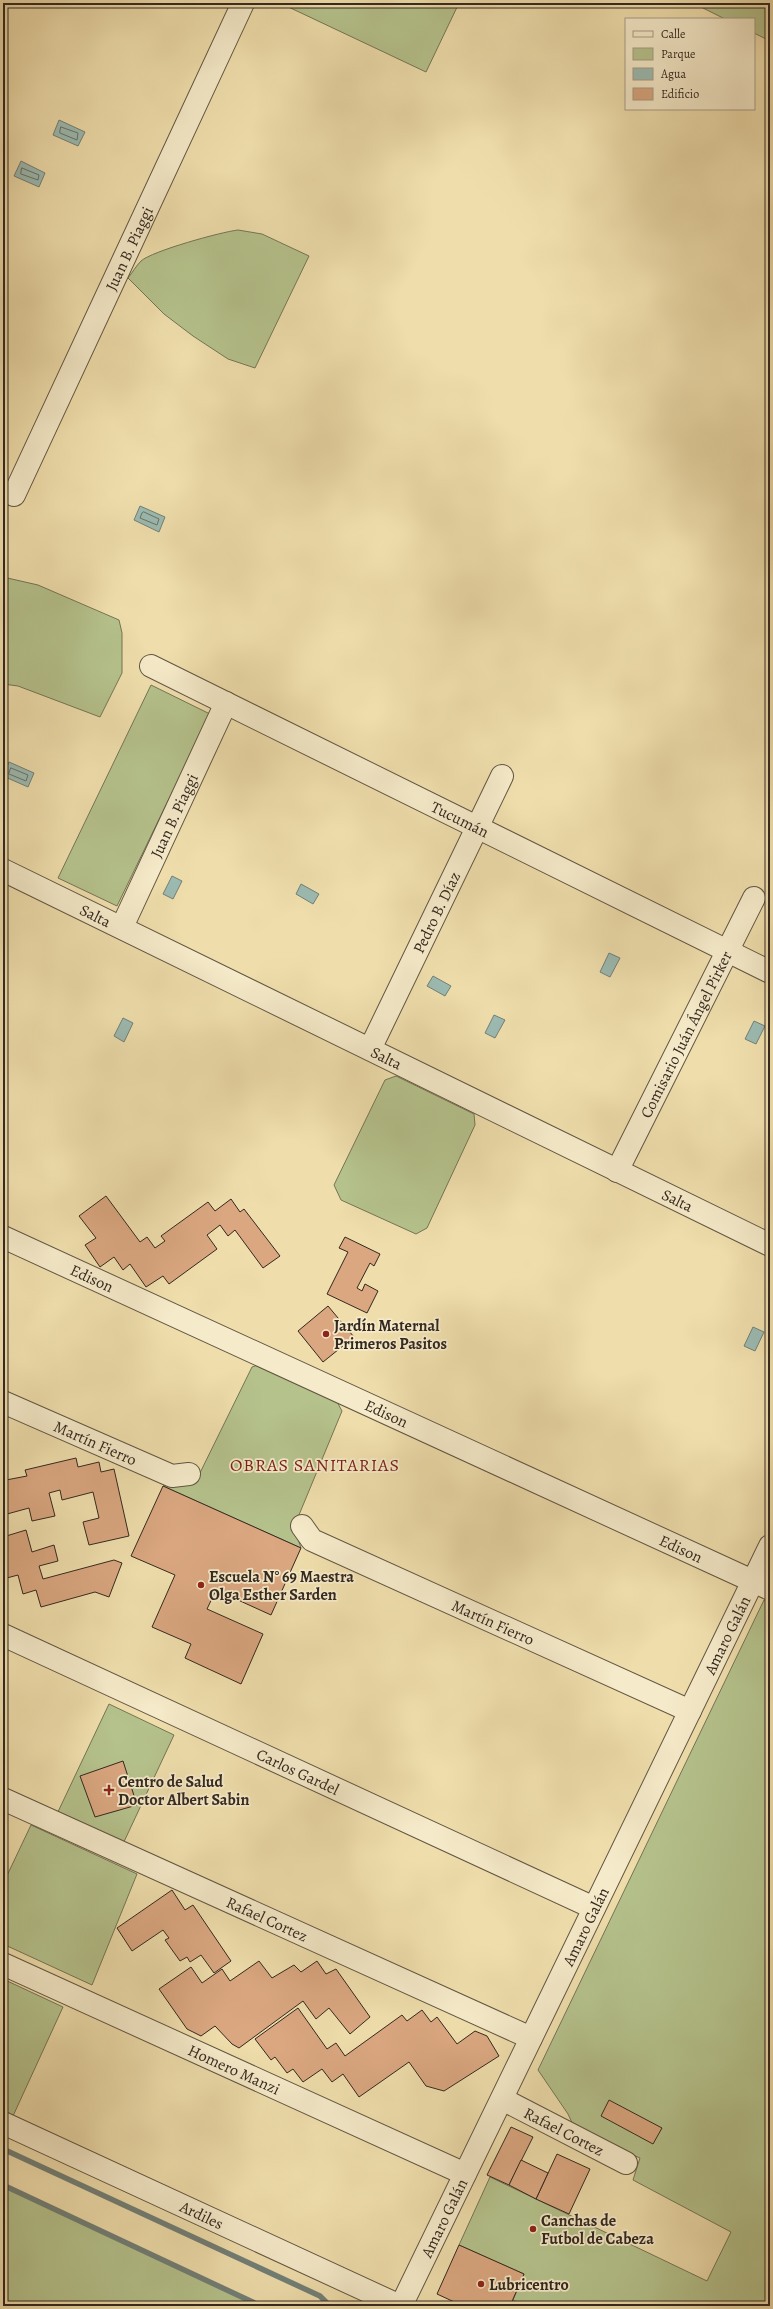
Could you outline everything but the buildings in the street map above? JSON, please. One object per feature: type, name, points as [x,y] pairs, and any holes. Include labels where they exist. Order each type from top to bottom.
[{"type":"street","name":"Juan B. Piaggi","points":[[14,495],[243,3]]},
{"type":"street","name":"Tucumán","points":[[151,666],[770,972]]},
{"type":"street","name":"Juan B. Piaggi","points":[[122,927],[226,703]]},
{"type":"street","name":"Pedro B. Díaz","points":[[370,1049],[502,776]]},
{"type":"street","name":"Salta","points":[[3,870],[770,1245]]},
{"type":"street","name":"Comisario Juán Ángel Pirker","points":[[617,1171],[754,898]]},
{"type":"street","name":"Edison","points":[[3,1237],[762,1585]]},
{"type":"street","name":"Martín Fierro","points":[[3,1402],[172,1476],[189,1474]]},
{"type":"street","name":"Martín Fierro","points":[[302,1526],[312,1540],[690,1711]]},
{"type":"street","name":"Amaro Galán","points":[[400,2306],[690,1711],[762,1585],[770,1546]]},
{"type":"street","name":"Carlos Gardel","points":[[3,1635],[594,1908]]},
{"type":"street","name":"Rafael Cortez","points":[[3,1799],[531,2038]]},
{"type":"street","name":"Homero Manzi","points":[[3,1964],[465,2174]]},
{"type":"street","name":"Rafael Cortez","points":[[502,2099],[626,2163]]},
{"type":"street","name":"Ardiles","points":[[3,2123],[400,2306]]},
{"type":"green space","points":[[280,3],[459,3],[426,72]]},
{"type":"green space","points":[[693,3],[770,3],[770,41],[755,34],[755,18],[723,18]]},
{"type":"green space","points":[[238,230],[262,234],[309,256],[255,368],[228,359],[193,336],[164,314],[128,278],[141,261],[158,252],[187,242]]},
{"type":"green space","points":[[3,577],[38,585],[119,620],[122,633],[122,673],[100,717],[18,686],[3,684]]},
{"type":"green space","points":[[151,685],[210,714],[117,906],[58,878]]},
{"type":"green space","points":[[396,1076],[474,1114],[475,1125],[427,1228],[416,1234],[341,1200],[334,1185],[385,1080]]},
{"type":"green space","points":[[260,1364],[336,1400],[342,1411],[294,1527],[301,1548],[163,1486],[196,1481],[252,1367]]},
{"type":"green space","points":[[764,1600],[770,1603],[770,2306],[525,2306],[513,2300],[524,2274],[459,2245],[490,2177],[707,2281],[731,2232],[633,2180],[640,2158],[575,2129],[568,2114],[538,2070]]},
{"type":"green space","points":[[109,1704],[174,1735],[122,1846],[56,1816]]},
{"type":"green space","points":[[31,1825],[137,1874],[92,1985],[3,1944],[3,1884]]},
{"type":"green space","points":[[3,1979],[63,2007],[13,2116],[3,2111]]},
{"type":"green space","points":[[3,2185],[261,2306],[3,2306]]},
{"type":"water","points":[[59,120],[85,132],[78,146],[53,135]]},
{"type":"water","points":[[21,161],[45,173],[39,187],[14,176]]},
{"type":"water","points":[[140,506],[165,517],[159,532],[134,520]]},
{"type":"water","points":[[9,762],[34,773],[28,787],[3,776]]},
{"type":"water","points":[[172,876],[182,881],[173,899],[163,894]]},
{"type":"water","points":[[301,884],[319,894],[313,904],[296,894]]},
{"type":"water","points":[[609,953],[620,958],[610,977],[600,972]]},
{"type":"water","points":[[433,976],[451,986],[445,996],[427,986]]},
{"type":"water","points":[[494,1015],[505,1020],[495,1038],[485,1033]]},
{"type":"water","points":[[123,1018],[133,1023],[124,1042],[114,1036]]},
{"type":"water","points":[[754,1021],[765,1026],[756,1044],[745,1039]]},
{"type":"water","points":[[753,1327],[764,1332],[755,1351],[744,1346]]},
{"type":"waterway","points":[[3,2149],[320,2296],[330,2306]]},
{"type":"waterway","points":[[3,2185],[261,2306]]},
{"type":"place","name":"Jardín Maternal Primeros Pasitos","points":[[326,1334]]},
{"type":"place","name":"Escuela N° 69 Maestra Olga Esther Sarden","points":[[201,1585]]},
{"type":"place","name":"Centro de Salud Doctor Albert Sabin","points":[[109,1790]]},
{"type":"place","name":"Canchas de Futbol de Cabeza","points":[[533,2229]]},
{"type":"place","name":"Lubricentro","points":[[481,2284]]},
{"type":"district","name":"OBRAS SANITARIAS","points":[[315,1465]]}]
